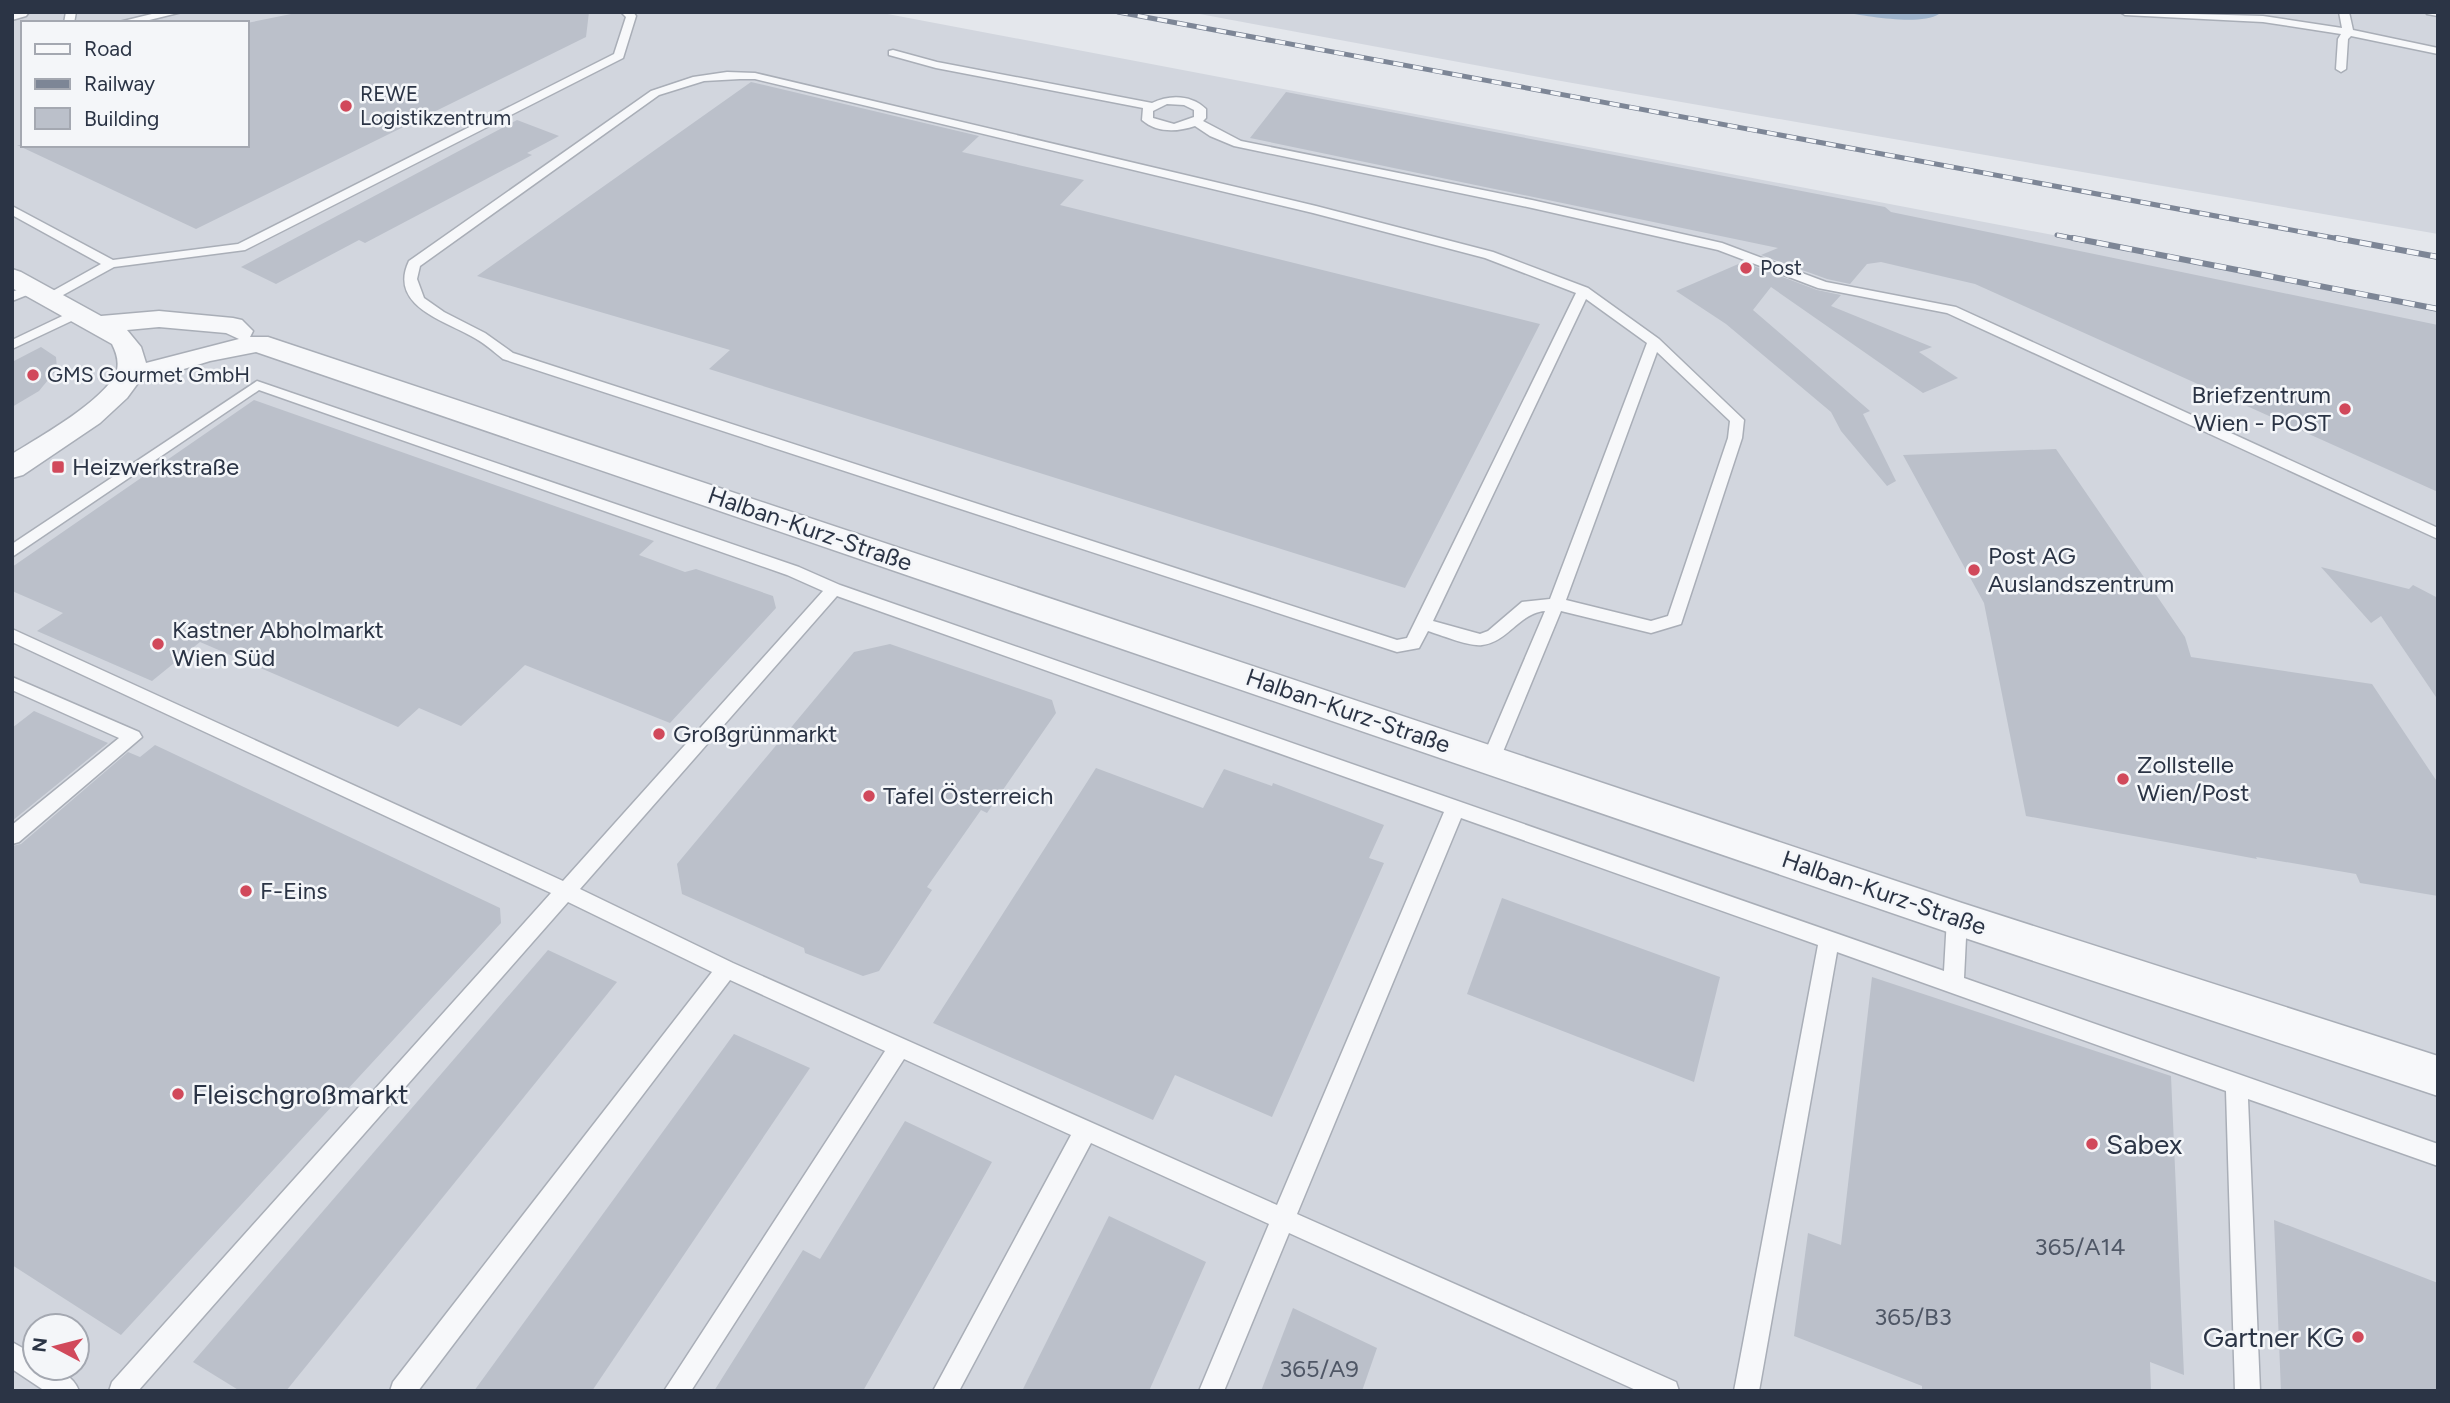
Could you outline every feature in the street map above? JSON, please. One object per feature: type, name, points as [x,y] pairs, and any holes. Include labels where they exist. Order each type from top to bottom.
[{"type":"street","points":[[12,14],[19,12]]},
{"type":"street","points":[[26,290],[88,318],[122,338],[130,348],[130,368]]},
{"type":"street","name":"Halban-Kurz-Straße","points":[[88,318],[159,319],[233,326],[249,337],[1957,918],[2438,1076]]},
{"type":"street","points":[[12,468],[90,416],[130,368],[204,354],[249,337]]},
{"type":"lane","points":[[130,21],[177,12]]},
{"type":"lane","points":[[26,290],[111,264],[241,247],[620,55],[631,16],[626,12]]},
{"type":"lane","points":[[2124,12],[2263,19],[2438,51]]},
{"type":"lane","points":[[2344,12],[2348,33]]},
{"type":"lane","points":[[2431,12],[2438,13]]},
{"type":"lane","points":[[2341,69],[2343,39],[2348,33]]},
{"type":"lane","points":[[892,52],[936,65],[1151,106],[1174,100],[1190,103],[1202,113],[1196,122]]},
{"type":"lane","points":[[1423,624],[1480,640],[1494,635],[1528,606],[1556,604],[1651,627],[1675,620],[1735,438],[1737,420],[1654,342],[1583,291],[1489,255],[1316,210],[768,79],[721,74],[692,78],[655,93],[414,264],[409,277],[414,295],[424,307],[478,334],[508,356],[1397,646],[1413,643],[1423,624],[1583,291]]},
{"type":"lane","points":[[1151,106],[1146,115],[1154,124],[1171,127],[1196,122],[1214,134],[1238,144],[1722,247],[1823,285],[1951,310],[2438,534]]},
{"type":"lane","points":[[12,210],[111,264]]},
{"type":"lane","points":[[12,345],[88,318]]},
{"type":"lane","points":[[1491,759],[1556,604],[1654,342]]},
{"type":"lane","points":[[12,552],[257,385],[793,571],[834,589],[2438,1155]]},
{"type":"lane","points":[[121,1391],[834,589]]},
{"type":"lane","points":[[12,635],[530,874],[726,969],[1667,1391]]},
{"type":"lane","points":[[12,683],[133,737],[12,836]]},
{"type":"lane","points":[[1212,1391],[1455,808]]},
{"type":"lane","points":[[1954,984],[1957,918]]},
{"type":"lane","points":[[1745,1391],[1829,940]]},
{"type":"lane","points":[[402,1391],[726,969]]},
{"type":"lane","points":[[676,1391],[900,1046]]},
{"type":"lane","points":[[2237,1084],[2248,1391]]},
{"type":"lane","points":[[945,1391],[1086,1130]]},
{"type":"lane","points":[[12,1354],[67,1391]]},
{"type":"shaded area","points":[[12,12],[877,12],[2438,308],[2438,1391],[12,1391]]},
{"type":"shaded area","points":[[1189,12],[2438,12],[2438,234],[1561,81]]},
{"type":"water","points":[[1843,12],[1939,14],[1930,18],[1906,20]]},
{"type":"building","name":"REWE Logistikzentrum","points":[[301,12],[589,12],[586,37],[196,229],[21,147],[248,147],[248,23]]},
{"type":"building","points":[[751,82],[979,136],[962,152],[1084,180],[1060,205],[1540,324],[1405,588],[709,369],[730,350],[477,276]]},
{"type":"building","points":[[1286,92],[1885,207],[1891,212],[2438,325],[2438,492],[1975,284],[1881,262],[1867,264],[1850,284],[1827,279],[1761,255],[1778,248],[1250,138]]},
{"type":"building","points":[[517,120],[559,136],[527,153],[532,155],[365,243],[359,240],[276,284],[241,267]]},
{"type":"building","points":[[1743,262],[1817,290],[1841,295],[1831,306],[1932,347],[1919,352],[1958,378],[1923,393],[1771,287],[1753,310],[1870,411],[1863,414],[1896,481],[1887,486],[1841,431],[1831,412],[1726,324],[1676,291]]},
{"type":"building","name":"GMS Gourmet GmbH","points":[[41,347],[56,357],[57,369],[39,391],[12,407],[12,362]]},
{"type":"building","points":[[254,400],[654,541],[639,555],[685,572],[696,569],[773,596],[776,608],[670,723],[525,665],[461,726],[419,708],[398,727],[200,642],[152,681],[37,631],[63,613],[12,591],[12,567]]},
{"type":"building","points":[[2056,449],[2185,637],[2191,657],[2372,684],[2438,783],[2438,896],[2360,883],[2356,874],[2256,857],[2257,859],[2026,816],[1984,603],[1903,455]]},
{"type":"building","points":[[2321,567],[2409,589],[2413,585],[2438,598],[2438,700],[2381,616],[2371,623]]},
{"type":"building","points":[[890,644],[1052,700],[1056,713],[987,813],[981,810],[927,887],[932,890],[879,971],[863,976],[805,953],[804,948],[682,894],[677,864],[854,652]]},
{"type":"building","points":[[34,711],[108,743],[12,821],[12,728]]},
{"type":"building","name":"Fleischgroßmarkt","points":[[155,745],[500,908],[501,923],[121,1335],[91,1316],[91,1312],[85,1312],[12,1265],[12,846],[21,844],[128,752],[140,757]]},
{"type":"building","points":[[1096,768],[1203,808],[1224,769],[1272,786],[1273,783],[1384,825],[1369,858],[1384,863],[1272,1117],[1175,1075],[1153,1120],[933,1023]]},
{"type":"building","points":[[1502,898],[1720,977],[1694,1082],[1467,994]]},
{"type":"building","points":[[548,950],[617,982],[286,1391],[240,1391],[193,1362]]},
{"type":"building","points":[[1872,977],[2171,1076],[2184,1375],[2150,1362],[2151,1391],[1922,1391],[1922,1386],[1794,1336],[1808,1233],[1841,1245]]},
{"type":"building","points":[[734,1034],[810,1068],[592,1391],[474,1391]]},
{"type":"building","points":[[905,1121],[992,1162],[863,1391],[714,1391],[803,1250],[820,1259]]},
{"type":"building","points":[[1109,1216],[1206,1262],[1149,1391],[1022,1391]]},
{"type":"building","name":"Gartner KG","points":[[2274,1220],[2438,1283],[2438,1391],[2281,1391]]},
{"type":"building","points":[[1293,1308],[1377,1348],[1362,1391],[1261,1391]]},
{"type":"railway","points":[[1118,12],[2345,240]]},
{"type":"railway","points":[[2057,235],[2082,240]]},
{"type":"railway","points":[[2073,238],[2438,309]]},
{"type":"railway","points":[[2336,238],[2438,257]]},
{"type":"place","name":"REWE Logistikzentrum","points":[[346,106]]},
{"type":"place","name":"Post","points":[[1746,268]]},
{"type":"place","name":"GMS Gourmet GmbH","points":[[33,375]]},
{"type":"place","name":"Briefzentrum Wien - POST","points":[[2345,409]]},
{"type":"place","name":"Heizwerkstraße","points":[[58,467]]},
{"type":"place","name":"Post AG Auslandszentrum","points":[[1974,570]]},
{"type":"place","name":"Kastner Abholmarkt Wien Süd","points":[[158,644]]},
{"type":"place","name":"Großgrünmarkt","points":[[659,734]]},
{"type":"place","name":"Zollstelle Wien/Post","points":[[2123,779]]},
{"type":"place","name":"Tafel Österreich","points":[[869,796]]},
{"type":"place","name":"F-Eins","points":[[246,891]]},
{"type":"place","name":"Fleischgroßmarkt","points":[[178,1094]]},
{"type":"place","name":"Sabex","points":[[2092,1144]]},
{"type":"place","name":"Gartner KG","points":[[2358,1337]]}]
